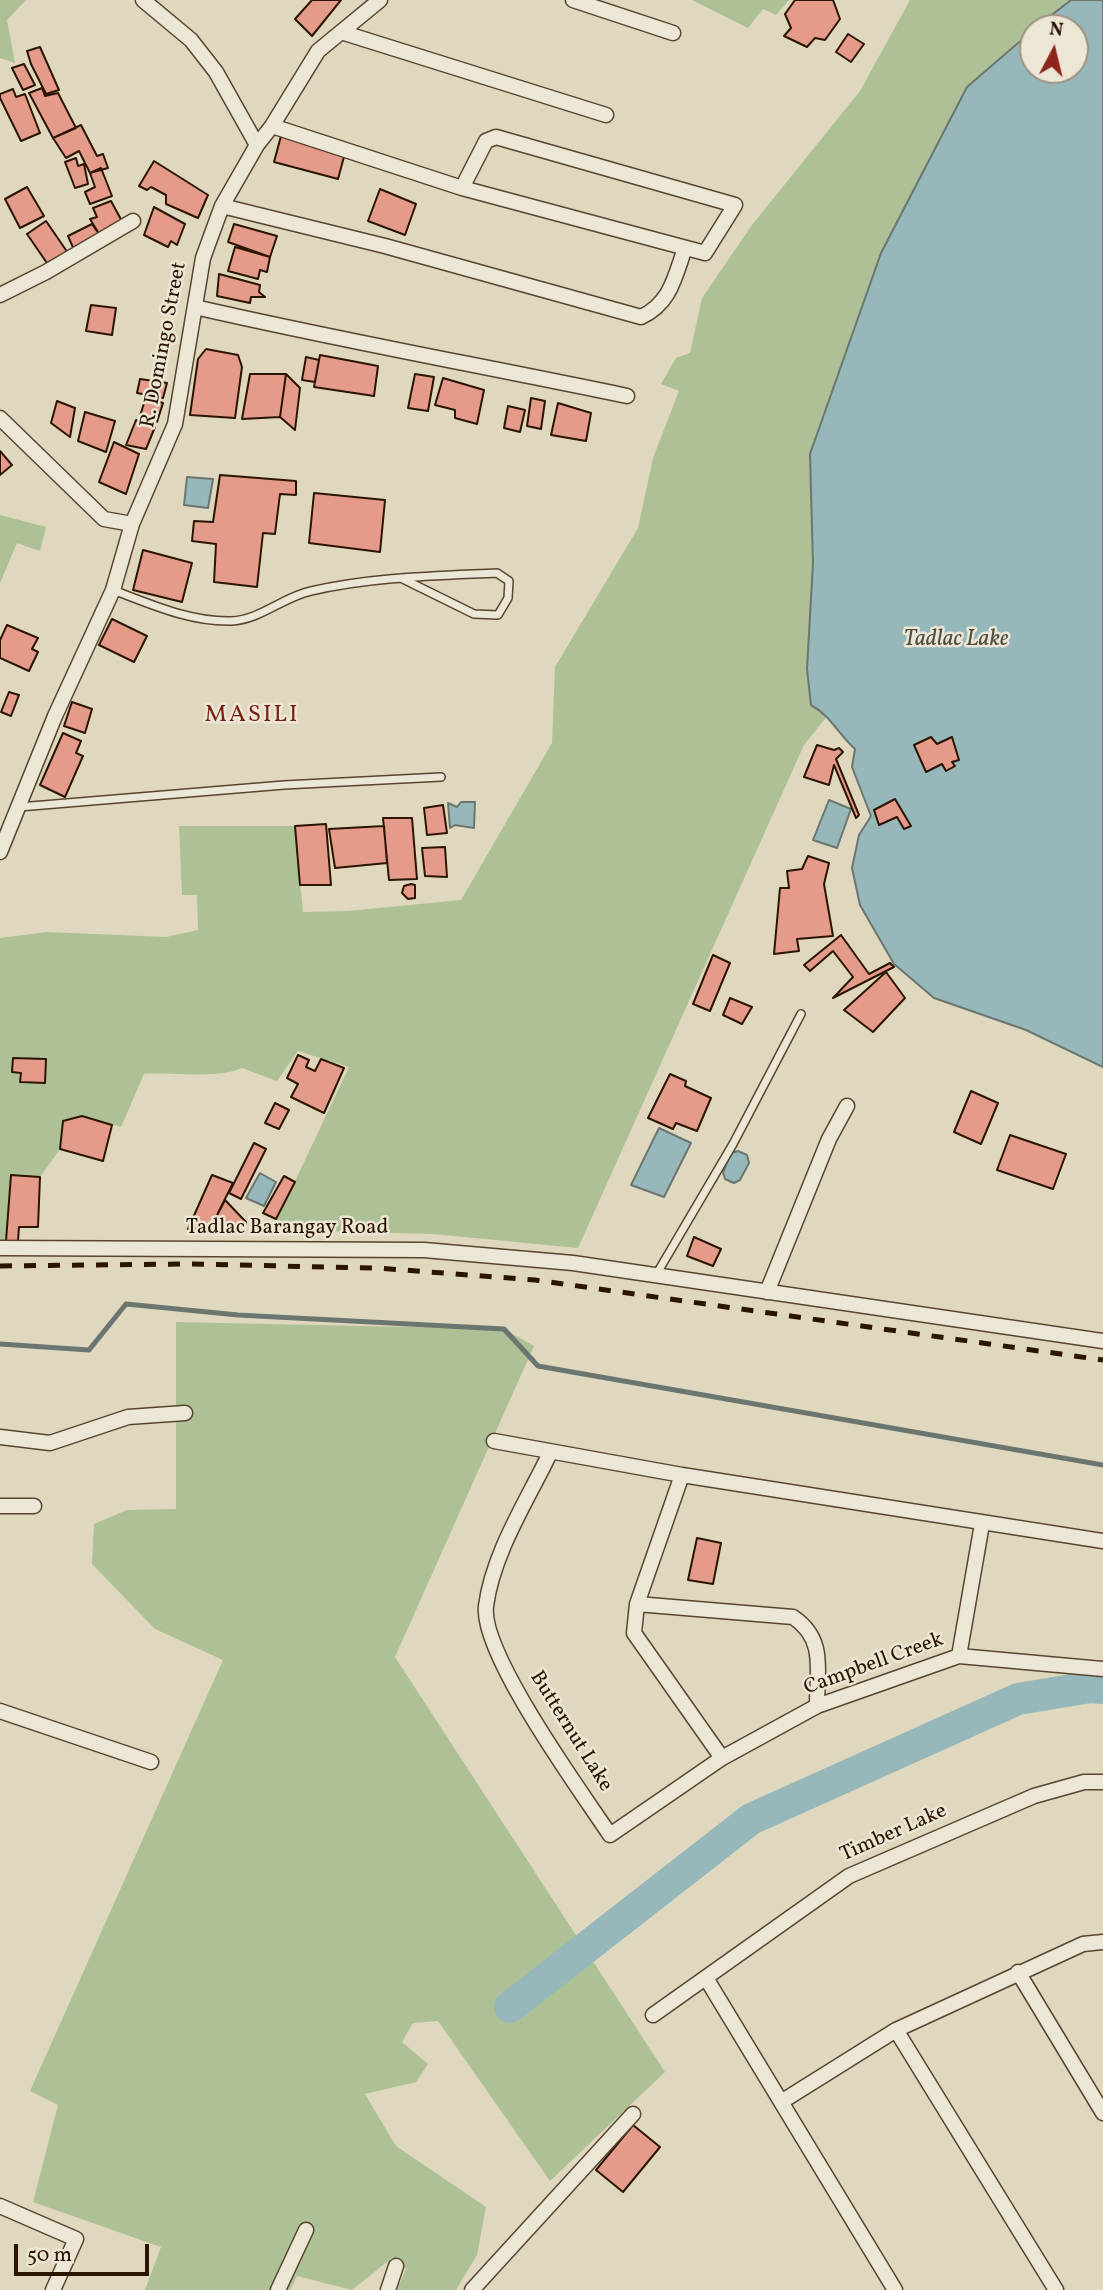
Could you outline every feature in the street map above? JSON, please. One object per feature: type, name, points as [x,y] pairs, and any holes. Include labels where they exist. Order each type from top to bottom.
[{"type":"street","points":[[143,0],[191,40],[216,72],[257,145]]},
{"type":"street","name":"R. Domingo Street","points":[[0,852],[113,590],[132,524],[175,424],[203,258],[222,206],[257,145],[272,126],[318,51],[380,0]]},
{"type":"street","points":[[573,0],[673,33]]},
{"type":"street","points":[[341,32],[606,115]]},
{"type":"street","points":[[272,126],[461,188],[705,253],[735,205],[496,137],[486,141],[461,188]]},
{"type":"street","points":[[222,206],[385,246],[641,317],[658,309],[670,288],[685,248]]},
{"type":"street","points":[[0,295],[46,272],[133,221]]},
{"type":"street","points":[[195,307],[358,344],[463,362],[627,396]]},
{"type":"street","points":[[0,418],[104,519],[132,524]]},
{"type":"street","points":[[768,1292],[830,1139],[847,1106]]},
{"type":"street","name":"Tadlac Barangay Road","points":[[0,1248],[424,1250],[573,1263],[1103,1341]]},
{"type":"street","points":[[0,1437],[50,1443],[128,1417],[185,1413]]},
{"type":"street","points":[[494,1441],[682,1475],[1103,1541]]},
{"type":"street","name":"Butternut Lake","points":[[550,1453],[496,1567],[486,1608],[489,1630],[529,1714],[610,1835]]},
{"type":"street","points":[[682,1475],[637,1604],[634,1633],[722,1758]]},
{"type":"street","points":[[0,1506],[34,1506]]},
{"type":"street","points":[[959,1656],[982,1524]]},
{"type":"street","points":[[637,1604],[793,1617],[810,1628],[818,1652],[817,1706]]},
{"type":"street","name":"Campbell Creek","points":[[610,1835],[722,1758],[817,1706],[959,1656],[1103,1669]]},
{"type":"street","points":[[0,1711],[151,1762]]},
{"type":"street","name":"Timber Lake","points":[[653,2015],[849,1876],[1034,1796],[1084,1782],[1103,1782]]},
{"type":"street","points":[[781,2102],[896,2030],[1083,1944],[1103,1942]]},
{"type":"street","points":[[1018,1972],[1103,2113]]},
{"type":"street","points":[[706,1978],[895,2290]]},
{"type":"street","points":[[896,2030],[1056,2290]]},
{"type":"street","points":[[472,2290],[633,2114]]},
{"type":"street","points":[[0,2206],[76,2239],[53,2290]]},
{"type":"street","points":[[278,2290],[306,2231]]},
{"type":"street","points":[[388,2290],[396,2266]]},
{"type":"lane","points":[[113,590],[171,612],[232,621],[263,612],[291,596],[361,580],[497,573],[509,581],[508,598],[498,615],[474,614],[401,578]]},
{"type":"lane","points":[[18,807],[284,785],[440,777]]},
{"type":"lane","points":[[656,1275],[733,1144],[801,1014]]},
{"type":"green space","points":[[0,0],[26,0],[7,20],[15,63],[0,58]]},
{"type":"green space","points":[[692,0],[789,0],[776,15],[763,9],[748,28]]},
{"type":"green space","points":[[910,0],[1071,0],[1052,14],[1019,14],[1019,41],[967,87],[881,253],[810,454],[813,563],[807,669],[828,715],[804,745],[578,1248],[433,1234],[272,1230],[349,1067],[298,1051],[277,1081],[242,1068],[208,1074],[144,1074],[121,1127],[82,1116],[63,1121],[60,1149],[40,1177],[11,1176],[6,1241],[0,1241],[0,938],[47,932],[166,937],[198,930],[197,895],[182,895],[179,826],[295,826],[303,912],[348,911],[461,900],[552,743],[555,667],[638,528],[653,458],[679,391],[661,384],[676,358],[690,353],[702,298],[752,225],[860,91]]},
{"type":"green space","points":[[0,515],[46,527],[40,551],[17,543],[0,583]]},
{"type":"green space","points":[[176,1322],[504,1329],[534,1346],[395,1657],[665,2072],[550,2181],[438,2021],[413,2023],[402,2042],[428,2064],[416,2082],[365,2094],[396,2146],[486,2207],[477,2255],[456,2290],[397,2290],[406,2269],[393,2257],[352,2290],[297,2276],[290,2290],[145,2290],[161,2247],[33,2202],[58,2105],[30,2091],[223,1660],[155,1629],[92,1564],[94,1524],[127,1510],[176,1509]]},
{"type":"water","name":"Tadlac Lake","points":[[1071,0],[1103,0],[1103,1067],[1026,1030],[934,998],[894,964],[860,905],[852,868],[859,835],[871,816],[852,767],[855,749],[824,714],[811,705],[807,669],[813,563],[810,454],[881,253],[967,87],[1019,42],[1019,84],[1089,84],[1089,14],[1053,14]]},
{"type":"water","points":[[187,477],[213,479],[208,508],[184,505]]},
{"type":"water","points":[[829,800],[851,809],[837,848],[813,840]]},
{"type":"water","points":[[461,802],[475,802],[474,828],[455,825],[450,828],[448,803],[457,807]]},
{"type":"water","points":[[659,1128],[691,1143],[664,1197],[631,1185]]},
{"type":"water","points":[[738,1151],[747,1155],[749,1163],[740,1180],[734,1183],[725,1179],[723,1172],[731,1153]]},
{"type":"water","points":[[260,1173],[276,1182],[264,1206],[246,1198]]},
{"type":"building","points":[[312,0],[341,0],[312,36],[295,19]]},
{"type":"building","points":[[795,0],[833,0],[840,19],[825,40],[815,38],[807,47],[784,36],[791,28],[785,14]]},
{"type":"building","points":[[848,34],[864,44],[851,62],[836,52]]},
{"type":"building","points":[[40,47],[59,90],[46,94],[27,51]]},
{"type":"building","points":[[24,64],[35,85],[23,90],[12,68]]},
{"type":"building","points":[[42,88],[45,96],[58,93],[76,128],[53,138],[29,93]]},
{"type":"building","points":[[13,89],[16,97],[25,94],[40,133],[21,141],[0,98],[0,94]]},
{"type":"building","points":[[81,125],[97,156],[103,154],[108,168],[90,173],[79,151],[66,158],[53,138]]},
{"type":"building","points":[[281,136],[345,153],[338,179],[274,162]]},
{"type":"building","points":[[76,158],[78,166],[84,164],[88,184],[75,188],[65,162]]},
{"type":"building","points":[[154,161],[208,195],[198,218],[166,204],[166,195],[151,187],[147,190],[139,186]]},
{"type":"building","points":[[101,168],[112,196],[90,204],[85,192],[95,187],[90,173]]},
{"type":"building","points":[[27,187],[44,216],[20,228],[5,199]]},
{"type":"building","points":[[380,189],[416,204],[405,235],[368,221]]},
{"type":"building","points":[[111,201],[123,223],[101,237],[90,219],[97,217],[93,208]]},
{"type":"building","points":[[154,207],[185,224],[177,245],[171,241],[168,247],[144,235]]},
{"type":"building","points":[[46,221],[68,253],[49,266],[27,234]]},
{"type":"building","points":[[92,224],[101,237],[75,252],[68,236]]},
{"type":"building","points":[[234,224],[277,236],[270,257],[228,242]]},
{"type":"building","points":[[235,247],[270,257],[267,272],[260,270],[258,279],[228,271]]},
{"type":"building","points":[[219,274],[260,285],[259,292],[265,297],[251,297],[250,303],[217,296]]},
{"type":"building","points":[[91,305],[116,308],[112,335],[86,331]]},
{"type":"building","points":[[206,349],[238,355],[242,367],[235,418],[190,415],[198,359]]},
{"type":"building","points":[[320,355],[378,366],[374,396],[314,387]]},
{"type":"building","points":[[306,357],[319,360],[315,382],[302,380]]},
{"type":"building","points":[[250,374],[286,374],[280,417],[242,419]]},
{"type":"building","points":[[286,374],[300,388],[295,430],[280,417]]},
{"type":"building","points":[[415,374],[434,377],[428,411],[408,408]]},
{"type":"building","points":[[443,378],[484,390],[477,424],[455,418],[455,410],[435,405]]},
{"type":"building","points":[[140,379],[167,383],[163,398],[137,393]]},
{"type":"building","points":[[146,397],[163,403],[157,422],[140,416]]},
{"type":"building","points":[[531,398],[545,401],[541,429],[527,426]]},
{"type":"building","points":[[57,401],[75,408],[70,437],[51,423]]},
{"type":"building","points":[[558,403],[591,413],[586,441],[551,435]]},
{"type":"building","points":[[508,406],[525,410],[520,432],[504,428]]},
{"type":"building","points":[[85,412],[115,421],[106,452],[78,441]]},
{"type":"building","points":[[136,420],[155,427],[146,449],[126,445]]},
{"type":"building","points":[[114,442],[139,454],[126,494],[99,482]]},
{"type":"building","points":[[0,451],[12,465],[0,475]]},
{"type":"building","points":[[220,475],[296,481],[296,495],[280,494],[275,534],[263,533],[257,587],[214,582],[216,544],[192,541],[194,521],[213,522]]},
{"type":"building","points":[[314,493],[385,500],[380,552],[309,543]]},
{"type":"building","points":[[143,550],[192,563],[182,602],[133,590]]},
{"type":"building","points":[[112,619],[147,636],[134,662],[99,645]]},
{"type":"building","points":[[7,625],[38,638],[32,649],[38,652],[29,671],[0,658],[0,640]]},
{"type":"building","points":[[9,692],[19,695],[11,716],[1,712]]},
{"type":"building","points":[[72,702],[92,709],[85,733],[64,726]]},
{"type":"building","points":[[63,733],[81,741],[76,753],[83,756],[65,797],[40,785]]},
{"type":"building","points":[[931,737],[937,744],[952,737],[959,760],[952,762],[955,766],[946,771],[942,764],[926,772],[914,745]]},
{"type":"building","points":[[817,745],[834,750],[839,748],[843,752],[836,759],[859,815],[856,818],[834,765],[829,785],[804,777]]},
{"type":"building","points":[[895,799],[911,826],[904,829],[897,817],[879,825],[874,810]]},
{"type":"building","points":[[443,805],[447,833],[427,835],[424,808]]},
{"type":"building","points":[[383,818],[412,818],[417,879],[389,880]]},
{"type":"building","points":[[326,824],[331,885],[300,885],[295,826]]},
{"type":"building","points":[[384,826],[387,863],[335,868],[329,829]]},
{"type":"building","points":[[445,847],[447,877],[425,876],[422,848]]},
{"type":"building","points":[[808,856],[829,863],[824,884],[833,936],[797,939],[799,951],[774,954],[780,888],[789,888],[787,871],[802,869]]},
{"type":"building","points":[[415,885],[415,898],[408,899],[402,893],[404,886]]},
{"type":"building","points":[[841,935],[869,974],[890,963],[894,967],[833,998],[853,977],[833,951],[810,971],[804,965]]},
{"type":"building","points":[[713,955],[730,963],[710,1011],[693,1004]]},
{"type":"building","points":[[886,972],[905,998],[873,1032],[844,1010]]},
{"type":"building","points":[[730,998],[752,1007],[742,1024],[723,1015]]},
{"type":"building","points":[[298,1055],[309,1060],[306,1067],[315,1071],[321,1059],[344,1068],[324,1113],[291,1097],[298,1084],[287,1078]]},
{"type":"building","points":[[13,1058],[46,1059],[45,1083],[20,1082],[21,1073],[12,1072]]},
{"type":"building","points":[[670,1074],[686,1081],[685,1086],[711,1098],[697,1131],[676,1123],[673,1129],[648,1118]]},
{"type":"building","points":[[971,1091],[998,1103],[981,1144],[954,1132]]},
{"type":"building","points":[[275,1103],[289,1110],[279,1129],[265,1123]]},
{"type":"building","points":[[82,1116],[112,1125],[103,1161],[60,1149],[63,1121]]},
{"type":"building","points":[[1010,1135],[1066,1154],[1053,1189],[997,1170]]},
{"type":"building","points":[[254,1143],[266,1149],[241,1199],[229,1193]]},
{"type":"building","points":[[11,1175],[40,1177],[38,1227],[19,1227],[18,1241],[6,1241]]},
{"type":"building","points":[[212,1175],[233,1183],[210,1229],[188,1229]]},
{"type":"building","points":[[284,1176],[295,1182],[276,1219],[263,1213]]},
{"type":"building","points":[[225,1200],[246,1222],[244,1230],[210,1229]]},
{"type":"building","points":[[694,1237],[721,1249],[713,1266],[687,1256]]},
{"type":"building","points":[[697,1538],[721,1543],[713,1584],[688,1580]]},
{"type":"building","points":[[633,2125],[660,2147],[623,2192],[596,2170]]},
{"type":"waterway","points":[[0,1344],[89,1350],[126,1304],[238,1315],[504,1329],[538,1366],[1103,1465]]},
{"type":"waterway","points":[[510,2007],[751,1819],[1018,1699],[1090,1687],[1103,1688]]},
{"type":"railway","points":[[0,1266],[187,1264],[377,1268],[535,1280],[1103,1360]]},
{"type":"district","name":"MASILI","points":[[252,717]]}]
